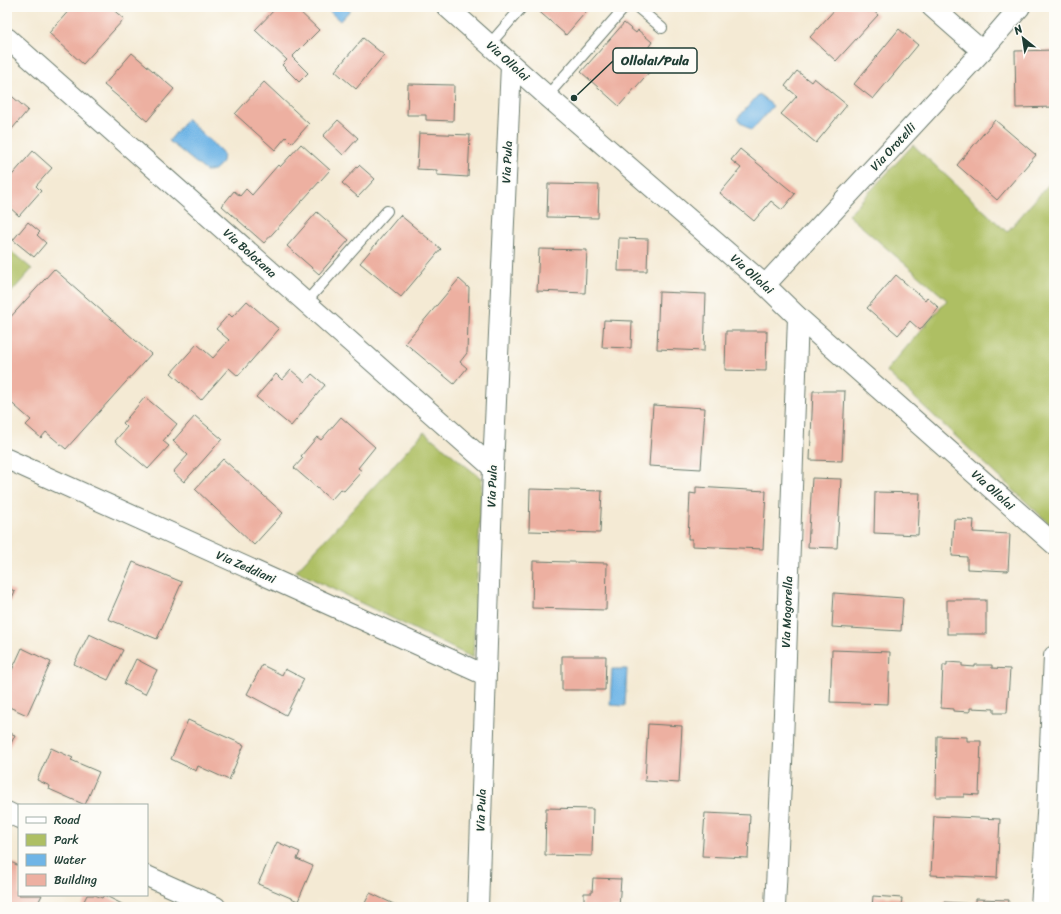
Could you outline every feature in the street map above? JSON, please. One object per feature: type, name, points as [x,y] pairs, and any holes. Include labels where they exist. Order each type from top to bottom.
[{"type":"street","name":"Via Ollolai","points":[[447,7],[765,285],[798,317],[1054,544]]},
{"type":"street","points":[[932,7],[982,51]]},
{"type":"street","name":"Via Orotelli","points":[[765,285],[982,51],[1020,7]]},
{"type":"street","name":"Via Bolotana","points":[[7,38],[493,468]]},
{"type":"street","name":"Via Pula","points":[[478,907],[493,468],[512,65]]},
{"type":"street","name":"Via Mogorella","points":[[775,907],[783,742],[798,317]]},
{"type":"street","name":"Via Zeddiani","points":[[7,459],[485,675]]},
{"type":"street","points":[[1041,907],[1054,656]]},
{"type":"street","points":[[7,812],[18,818]]},
{"type":"street","points":[[148,876],[216,907]]},
{"type":"lane","points":[[489,45],[522,7]]},
{"type":"lane","points":[[547,96],[625,7]]},
{"type":"lane","points":[[636,7],[662,28]]},
{"type":"lane","points":[[306,302],[387,211]]},
{"type":"green space","points":[[913,145],[1007,232],[1054,178],[1054,528],[886,371],[947,300],[848,215]]},
{"type":"green space","points":[[7,248],[32,269],[7,297]]},
{"type":"green space","points":[[424,432],[482,479],[473,658],[296,571]]},
{"type":"water","points":[[329,7],[353,7],[340,21],[327,9]]},
{"type":"water","points":[[759,94],[773,106],[751,131],[737,119]]},
{"type":"water","points":[[187,119],[221,151],[224,156],[220,165],[215,169],[206,171],[169,141]]},
{"type":"water","points":[[612,669],[627,669],[625,706],[610,705]]},
{"type":"building","points":[[72,7],[110,7],[124,19],[83,64],[49,33]]},
{"type":"building","points":[[277,7],[295,7],[319,30],[292,57],[308,73],[299,82],[282,65],[287,60],[255,30]]},
{"type":"building","points":[[534,7],[590,7],[566,35]]},
{"type":"building","points":[[837,7],[869,7],[878,15],[836,61],[810,37]]},
{"type":"building","points":[[624,23],[636,33],[638,30],[652,42],[648,48],[661,59],[619,106],[581,72]]},
{"type":"building","points":[[899,29],[918,45],[873,99],[854,84]]},
{"type":"building","points":[[363,38],[384,55],[356,89],[335,71]]},
{"type":"building","points":[[1054,50],[1054,107],[1016,108],[1015,51]]},
{"type":"building","points":[[132,53],[174,89],[147,121],[104,85]]},
{"type":"building","points":[[797,71],[811,82],[814,78],[847,105],[816,143],[781,114],[797,96],[785,86]]},
{"type":"building","points":[[264,82],[309,124],[292,143],[286,137],[275,150],[235,114]]},
{"type":"building","points":[[408,84],[454,85],[453,121],[426,120],[426,115],[407,115]]},
{"type":"building","points":[[7,92],[28,110],[7,135]]},
{"type":"building","points":[[338,120],[358,138],[343,155],[323,136]]},
{"type":"building","points":[[995,120],[1036,155],[997,200],[957,165]]},
{"type":"building","points":[[419,133],[470,135],[468,177],[437,175],[437,170],[417,169]]},
{"type":"building","points":[[301,144],[330,170],[264,243],[222,206],[234,191],[240,196],[246,189],[252,195],[278,165],[280,167]]},
{"type":"building","points":[[740,149],[795,194],[782,210],[771,201],[754,221],[720,193],[741,168],[731,160]]},
{"type":"building","points":[[33,151],[52,168],[36,186],[41,191],[19,216],[7,205],[7,181]]},
{"type":"building","points":[[359,165],[375,179],[358,197],[342,183]]},
{"type":"building","points":[[548,184],[599,185],[598,218],[547,217]]},
{"type":"building","points":[[317,212],[349,240],[319,274],[287,246]]},
{"type":"building","points":[[400,215],[441,249],[401,297],[360,263]]},
{"type":"building","points":[[28,222],[40,232],[37,235],[46,243],[34,257],[13,240]]},
{"type":"building","points":[[619,238],[648,239],[647,271],[618,271]]},
{"type":"building","points":[[539,249],[587,250],[585,293],[537,291]]},
{"type":"building","points":[[54,269],[151,354],[66,449],[46,432],[41,438],[26,425],[31,420],[7,399],[7,321]]},
{"type":"building","points":[[896,275],[925,300],[927,297],[939,308],[920,330],[910,321],[898,335],[867,308]]},
{"type":"building","points":[[459,279],[469,288],[467,353],[460,362],[467,368],[454,384],[405,343]]},
{"type":"building","points":[[659,292],[706,294],[704,351],[657,349]]},
{"type":"building","points":[[247,301],[279,329],[238,376],[229,368],[201,400],[171,373],[197,344],[213,358],[229,340],[216,329],[229,314],[232,317]]},
{"type":"building","points":[[604,320],[632,321],[631,348],[602,347]]},
{"type":"building","points":[[726,331],[767,331],[766,371],[725,370]]},
{"type":"building","points":[[291,370],[305,382],[312,374],[325,385],[291,426],[256,397],[276,374],[282,380]]},
{"type":"building","points":[[813,391],[845,391],[842,461],[810,460]]},
{"type":"building","points":[[145,397],[177,424],[163,441],[169,446],[148,469],[115,441],[127,427],[123,423]]},
{"type":"building","points":[[653,405],[705,408],[701,469],[649,466]]},
{"type":"building","points":[[195,416],[222,439],[184,482],[173,472],[188,455],[173,441]]},
{"type":"building","points":[[341,417],[375,447],[358,468],[362,471],[344,491],[341,489],[331,500],[294,468],[303,458],[301,456],[317,437],[321,440]]},
{"type":"building","points":[[223,459],[283,513],[254,545],[195,489]]},
{"type":"building","points":[[812,478],[841,479],[837,548],[808,547]]},
{"type":"building","points":[[696,487],[766,491],[763,549],[692,546],[692,539],[688,539],[690,493],[696,494]]},
{"type":"building","points":[[530,489],[602,491],[600,533],[529,531]]},
{"type":"building","points":[[875,492],[920,493],[918,535],[874,533]]},
{"type":"building","points":[[954,519],[974,520],[973,532],[1010,534],[1008,571],[967,569],[967,557],[952,556]]},
{"type":"building","points":[[533,561],[607,563],[606,610],[532,608]]},
{"type":"building","points":[[133,562],[182,582],[157,639],[108,619]]},
{"type":"building","points":[[7,588],[15,591],[7,609]]},
{"type":"building","points":[[834,593],[903,598],[901,631],[832,627]]},
{"type":"building","points":[[947,600],[986,600],[986,634],[947,634]]},
{"type":"building","points":[[89,634],[123,650],[108,680],[74,664]]},
{"type":"building","points":[[22,648],[51,662],[27,715],[7,706],[7,681]]},
{"type":"building","points":[[832,650],[890,652],[888,704],[830,702]]},
{"type":"building","points":[[562,656],[606,656],[605,690],[562,690]]},
{"type":"building","points":[[136,659],[157,670],[145,694],[124,684]]},
{"type":"building","points":[[947,662],[962,663],[962,666],[975,667],[975,665],[992,665],[992,668],[1010,669],[1007,713],[994,713],[994,709],[970,708],[970,712],[953,711],[953,709],[941,708],[943,665],[947,665]]},
{"type":"building","points":[[262,665],[282,675],[285,669],[304,679],[286,715],[247,694]]},
{"type":"building","points":[[188,720],[244,745],[229,780],[198,766],[196,771],[171,759]]},
{"type":"building","points":[[648,724],[682,726],[679,783],[645,781]]},
{"type":"building","points":[[7,732],[15,735],[7,752]]},
{"type":"building","points":[[937,736],[967,737],[967,741],[981,741],[979,795],[964,794],[964,797],[936,797]]},
{"type":"building","points":[[51,748],[73,758],[71,760],[99,772],[85,804],[49,789],[50,786],[37,780]]},
{"type":"building","points":[[546,808],[593,809],[592,856],[545,855]]},
{"type":"building","points":[[705,813],[750,815],[748,858],[702,856]]},
{"type":"building","points":[[934,816],[1000,819],[997,878],[931,875]]},
{"type":"building","points":[[277,842],[300,852],[297,859],[313,866],[298,901],[258,884]]},
{"type":"building","points":[[7,860],[18,866],[18,896],[42,896],[36,907],[7,907]]},
{"type":"building","points":[[593,878],[621,879],[619,907],[584,907],[584,893],[592,893]]},
{"type":"building","points":[[370,893],[398,906],[398,907],[363,907]]},
{"type":"building","points":[[86,896],[97,896],[102,898],[106,896],[126,906],[125,907],[81,907]]},
{"type":"building","points":[[873,896],[902,898],[901,907],[872,907]]},
{"type":"building","points":[[976,899],[1009,900],[1008,907],[943,907],[944,902],[976,904]]},
{"type":"place","name":"Ollolai/Pula","points":[[574,98]]}]
